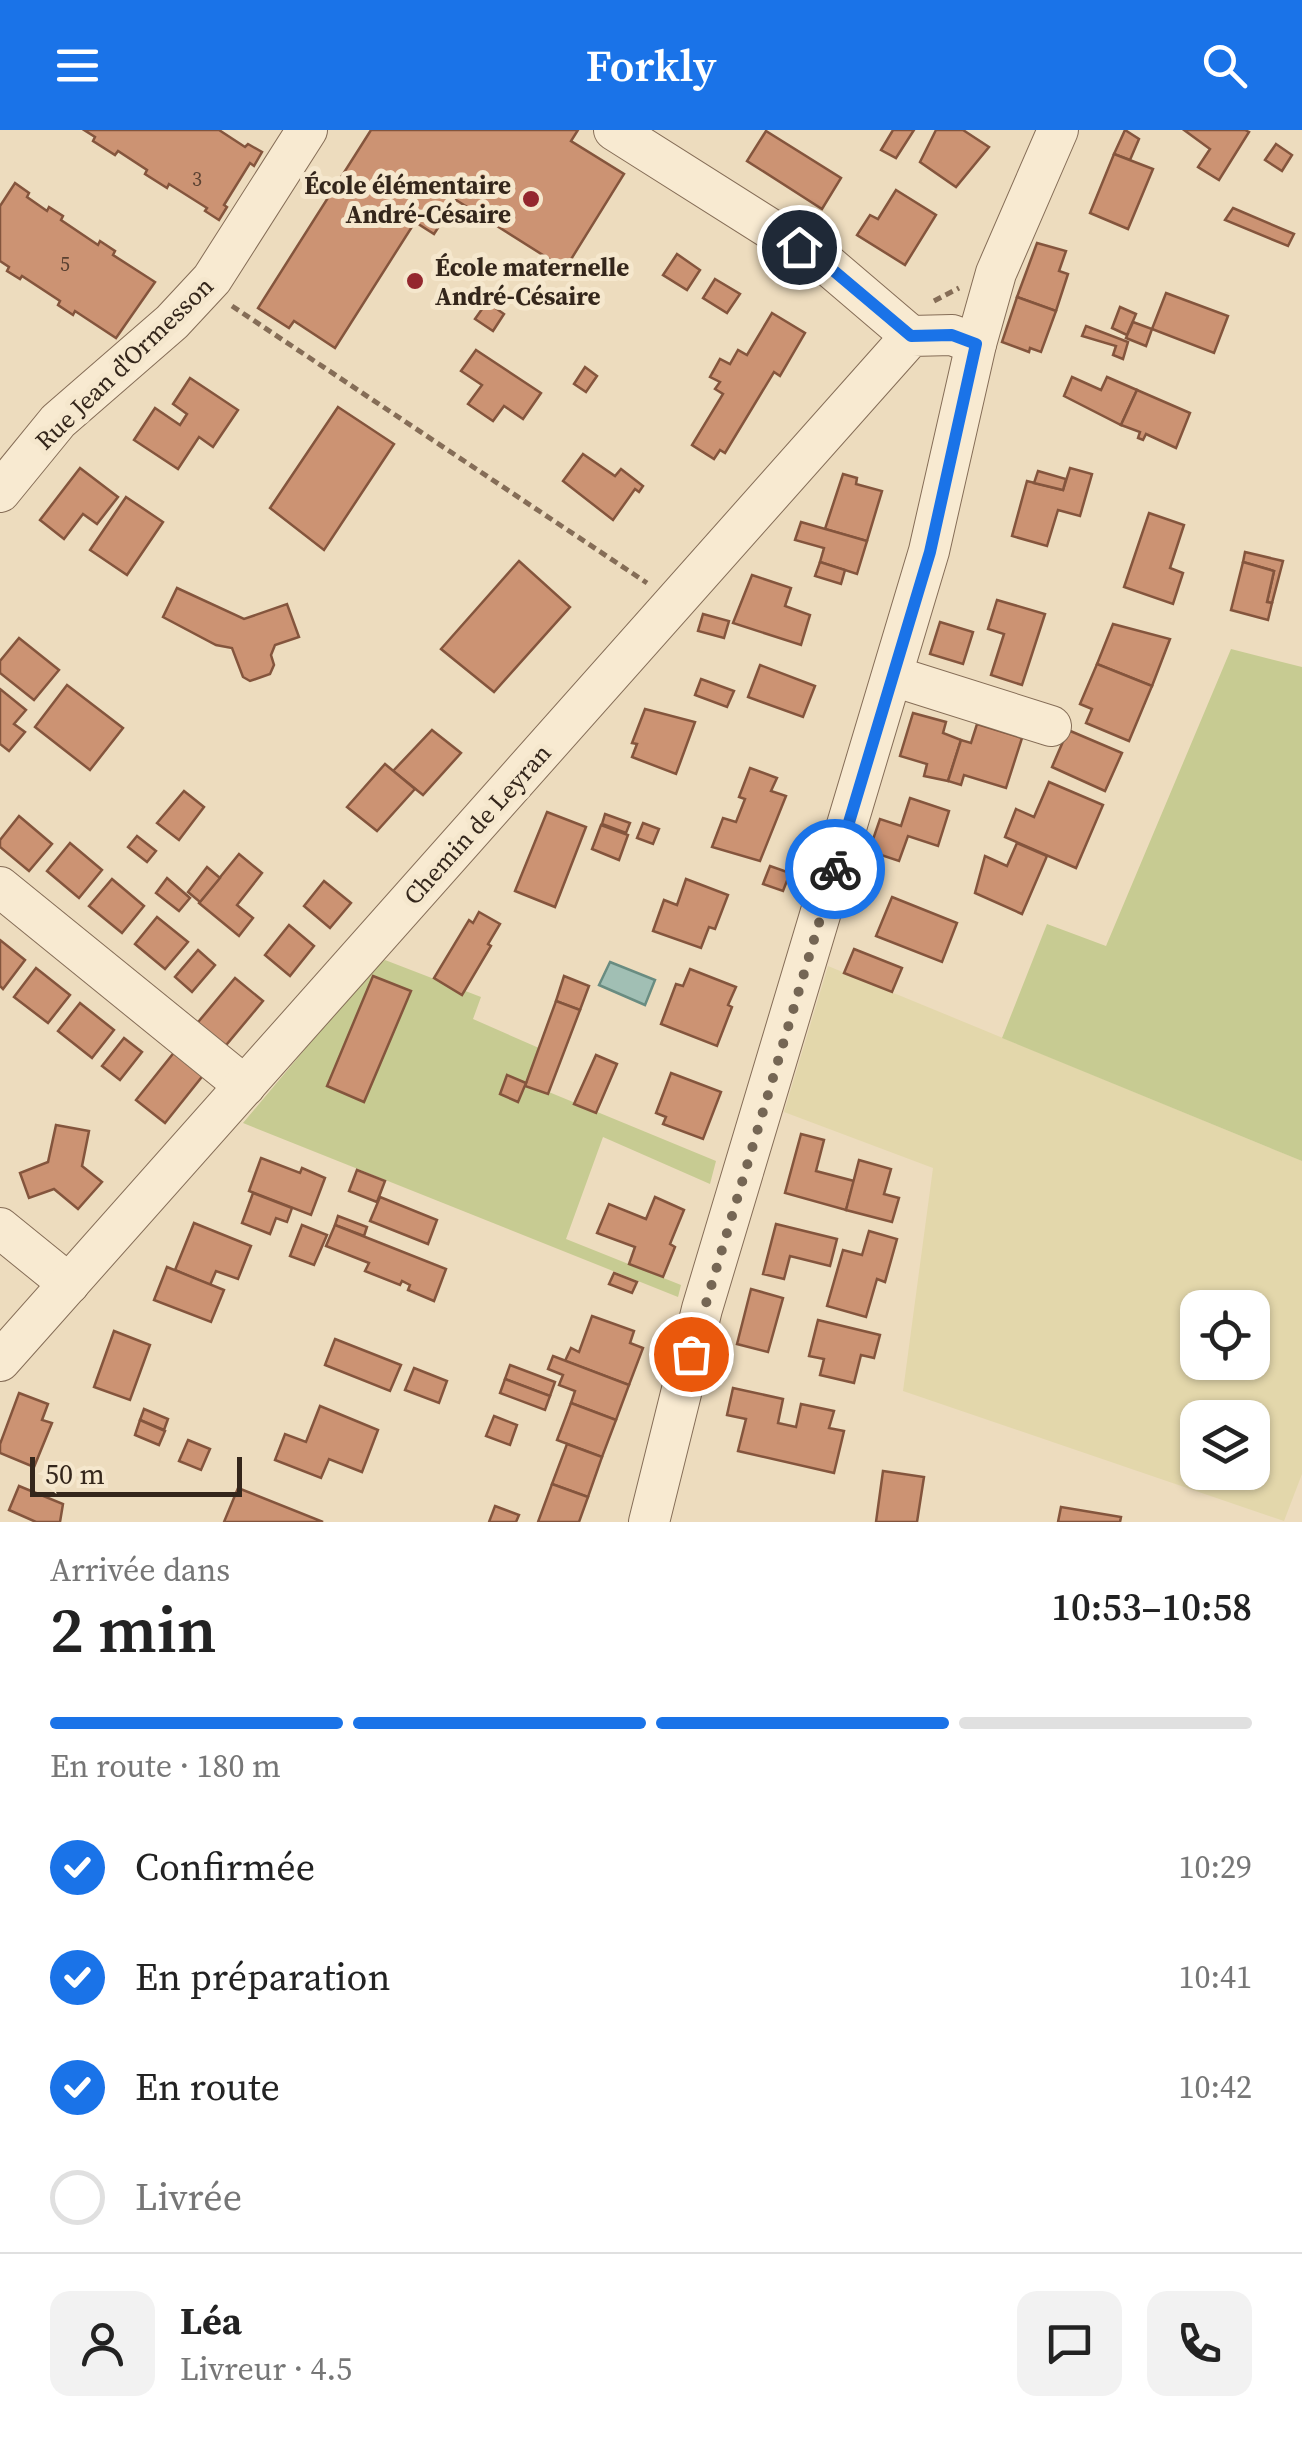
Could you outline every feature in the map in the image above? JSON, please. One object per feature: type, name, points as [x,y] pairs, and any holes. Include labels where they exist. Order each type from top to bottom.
[{"type":"street","name":"Rue Jean d'Ormesson","points":[[0,492],[58,421],[172,322],[205,287],[307,130]]},
{"type":"street","points":[[614,130],[828,266],[911,336],[952,335],[976,344]]},
{"type":"street","points":[[649,1522],[702,1309],[930,552],[976,344],[996,273],[1058,130]]},
{"type":"street","name":"Chemin de Leyran","points":[[0,1361],[911,336]]},
{"type":"street","points":[[893,676],[1051,726]]},
{"type":"street","points":[[0,888],[245,1086]]},
{"type":"street","points":[[0,1228],[68,1284]]},
{"type":"path","points":[[911,336],[918,316],[940,295],[996,273]]},
{"type":"path","points":[[205,287],[675,601]]},
{"type":"shaded area","points":[[828,966],[1302,1161],[1302,1474],[1284,1521],[1193,1490],[1270,1490],[1270,1400],[1180,1400],[1180,1486],[903,1391],[933,1168],[784,1112]]},
{"type":"green space","points":[[1231,649],[1302,667],[1302,1161],[1002,1038],[1047,924],[1106,946]]},
{"type":"green space","points":[[385,960],[481,997],[473,1019],[539,1048],[527,1083],[716,1161],[710,1184],[603,1137],[566,1239],[681,1285],[678,1297],[243,1123],[373,968]]},
{"type":"water","points":[[610,962],[655,980],[645,1005],[599,985]]},
{"type":"building","points":[[84,130],[219,130],[245,147],[248,144],[262,152],[254,166],[250,163],[219,220],[169,184],[167,188],[145,174],[147,170],[118,151],[115,155],[93,141],[95,137]]},
{"type":"building","name":"École élémentaire André-Césaire","points":[[371,130],[578,130],[571,141],[624,174],[565,269],[456,200],[434,234],[415,222],[335,348],[294,321],[289,328],[258,308]]},
{"type":"building","points":[[893,130],[914,130],[896,158],[881,150]]},
{"type":"building","points":[[936,130],[963,130],[989,147],[956,187],[920,162]]},
{"type":"building","points":[[1125,130],[1139,139],[1130,160],[1114,154]]},
{"type":"building","points":[[1184,130],[1249,132],[1219,180],[1198,167],[1210,149]]},
{"type":"building","points":[[766,131],[841,178],[822,209],[747,161]]},
{"type":"building","points":[[1276,144],[1292,155],[1282,171],[1265,160]]},
{"type":"building","points":[[1114,154],[1153,169],[1128,229],[1090,213]]},
{"type":"building","points":[[15,183],[29,193],[27,197],[47,211],[49,207],[63,216],[61,220],[98,245],[100,241],[115,251],[113,255],[155,282],[116,338],[75,311],[73,315],[58,305],[60,301],[22,276],[20,279],[7,271],[9,267],[0,261],[0,206]]},
{"type":"building","points":[[896,190],[936,215],[905,265],[857,235],[870,215],[878,219]]},
{"type":"building","points":[[1233,208],[1294,234],[1288,246],[1225,220]]},
{"type":"building","points":[[1037,243],[1066,251],[1059,271],[1068,274],[1056,311],[1017,297]]},
{"type":"building","points":[[677,254],[700,270],[687,290],[663,275]]},
{"type":"building","points":[[715,279],[740,294],[727,313],[703,298]]},
{"type":"building","points":[[1166,293],[1228,316],[1214,353],[1152,329]]},
{"type":"building","points":[[1017,297],[1056,311],[1041,352],[1002,342]]},
{"type":"building","points":[[487,302],[504,314],[493,331],[475,319]]},
{"type":"building","points":[[1120,307],[1136,314],[1127,335],[1112,328]]},
{"type":"building","points":[[772,313],[805,333],[780,376],[774,372],[725,453],[720,450],[714,459],[692,445],[723,394],[715,389],[720,382],[710,377],[720,359],[730,364],[738,350],[747,355]]},
{"type":"building","points":[[1133,322],[1152,329],[1146,346],[1126,338]]},
{"type":"building","points":[[1086,326],[1128,342],[1123,359],[1113,355],[1116,346],[1082,336]]},
{"type":"building","points":[[476,350],[541,393],[523,419],[504,406],[493,421],[468,404],[482,385],[461,371]]},
{"type":"building","points":[[585,367],[597,376],[586,392],[574,384]]},
{"type":"building","points":[[1072,377],[1101,390],[1107,377],[1137,390],[1121,425],[1064,396]]},
{"type":"building","points":[[190,378],[238,410],[213,447],[199,437],[178,469],[134,440],[155,408],[180,425],[187,414],[173,404]]},
{"type":"building","points":[[1137,390],[1190,413],[1176,448],[1146,434],[1143,440],[1138,438],[1140,432],[1121,425]]},
{"type":"building","points":[[338,407],[394,444],[324,550],[270,508]]},
{"type":"building","points":[[583,454],[615,476],[621,469],[643,486],[639,492],[635,489],[613,520],[563,481]]},
{"type":"building","points":[[80,468],[118,497],[97,524],[83,514],[64,539],[40,520]]},
{"type":"building","points":[[1070,468],[1092,474],[1080,516],[1058,510],[1047,546],[1012,536],[1027,481],[1063,490]]},
{"type":"building","points":[[1038,471],[1066,479],[1063,490],[1034,483]]},
{"type":"building","points":[[843,474],[857,478],[856,484],[882,491],[867,541],[825,529]]},
{"type":"building","points":[[126,497],[163,522],[127,575],[90,550]]},
{"type":"building","points":[[1149,513],[1184,525],[1170,568],[1183,573],[1173,604],[1124,587]]},
{"type":"building","points":[[801,522],[867,541],[857,574],[820,562],[824,548],[795,540]]},
{"type":"building","points":[[1245,552],[1283,561],[1272,603],[1267,602],[1274,571],[1243,562]]},
{"type":"building","points":[[519,561],[570,607],[494,692],[441,649]]},
{"type":"building","points":[[820,562],[845,570],[841,584],[815,576]]},
{"type":"building","points":[[1243,562],[1274,571],[1267,602],[1272,603],[1268,620],[1231,610]]},
{"type":"building","points":[[752,575],[791,588],[785,606],[810,615],[801,645],[733,623]]},
{"type":"building","points":[[177,588],[244,619],[287,604],[299,637],[275,645],[270,674],[250,681],[243,677],[232,648],[216,645],[163,617]]},
{"type":"building","points":[[997,600],[1045,614],[1022,685],[991,675],[1004,634],[988,629]]},
{"type":"building","points":[[703,614],[729,621],[724,638],[698,631]]},
{"type":"building","points":[[940,622],[973,632],[963,664],[930,654]]},
{"type":"building","points":[[1113,624],[1170,639],[1152,686],[1097,664]]},
{"type":"building","points":[[19,638],[59,670],[34,700],[0,673],[0,661]]},
{"type":"building","points":[[1097,664],[1152,686],[1129,741],[1086,723],[1092,709],[1080,704]]},
{"type":"building","points":[[760,665],[815,686],[803,717],[748,697]]},
{"type":"building","points":[[701,679],[734,691],[727,707],[695,695]]},
{"type":"building","points":[[67,685],[123,728],[90,770],[35,727]]},
{"type":"building","points":[[0,689],[26,710],[14,724],[25,732],[9,751],[0,744]]},
{"type":"building","points":[[645,709],[695,722],[676,774],[632,757],[637,744],[632,743]]},
{"type":"building","points":[[913,713],[946,722],[943,733],[961,740],[948,781],[924,776],[927,764],[900,756]]},
{"type":"building","points":[[977,724],[1022,738],[1006,788],[964,775],[961,785],[948,781],[961,740],[971,743]]},
{"type":"building","points":[[432,730],[461,753],[423,795],[393,771]]},
{"type":"building","points":[[1068,730],[1122,753],[1105,791],[1052,767]]},
{"type":"building","points":[[385,764],[415,789],[377,831],[347,807]]},
{"type":"building","points":[[750,768],[777,778],[771,791],[786,796],[760,861],[712,847],[723,818],[736,822],[745,799],[739,797]]},
{"type":"building","points":[[1049,782],[1103,805],[1076,868],[1005,837],[1016,809],[1034,817]]},
{"type":"building","points":[[184,791],[204,807],[179,840],[157,823]]},
{"type":"building","points":[[910,798],[949,811],[938,846],[908,836],[899,861],[869,851],[880,819],[901,826]]},
{"type":"building","points":[[547,812],[586,827],[555,907],[515,891]]},
{"type":"building","points":[[605,814],[630,823],[626,833],[602,824]]},
{"type":"building","points":[[19,816],[52,844],[29,871],[0,847],[0,840]]},
{"type":"building","points":[[643,823],[659,829],[653,844],[637,838]]},
{"type":"building","points":[[601,825],[628,835],[619,860],[592,849]]},
{"type":"building","points":[[137,836],[156,851],[147,862],[128,847]]},
{"type":"building","points":[[70,843],[102,870],[79,898],[47,871]]},
{"type":"building","points":[[1017,843],[1047,856],[1022,914],[975,893],[985,856],[1007,866]]},
{"type":"building","points":[[239,854],[262,873],[237,905],[253,918],[239,936],[199,903]]},
{"type":"building","points":[[770,866],[790,873],[783,891],[763,884]]},
{"type":"building","points":[[207,867],[220,878],[200,902],[188,892]]},
{"type":"building","points":[[167,878],[190,898],[179,911],[156,893]]},
{"type":"building","points":[[112,879],[144,906],[122,933],[89,906]]},
{"type":"building","points":[[686,879],[728,895],[715,929],[709,927],[701,948],[653,931],[664,900],[677,905]]},
{"type":"building","points":[[324,881],[351,903],[330,928],[304,906]]},
{"type":"building","points":[[892,897],[957,923],[942,962],[876,936]]},
{"type":"building","points":[[479,912],[500,924],[462,995],[434,978],[469,920],[473,923]]},
{"type":"building","points":[[157,917],[188,942],[165,969],[135,944]]},
{"type":"building","points":[[289,925],[314,946],[290,976],[265,955]]},
{"type":"building","points":[[0,940],[25,960],[3,989],[0,986]]},
{"type":"building","points":[[854,949],[902,968],[892,992],[844,973]]},
{"type":"building","points":[[198,950],[215,965],[192,992],[175,977]]},
{"type":"building","points":[[36,968],[70,995],[48,1023],[14,997]]},
{"type":"building","points":[[690,969],[736,987],[717,1046],[661,1024],[676,984],[683,986]]},
{"type":"building","points":[[373,976],[411,991],[364,1102],[327,1086]]},
{"type":"building","points":[[564,976],[589,986],[580,1010],[556,1001]]},
{"type":"building","points":[[235,978],[263,1001],[222,1050],[194,1027]]},
{"type":"building","points":[[556,1001],[580,1010],[548,1094],[525,1086]]},
{"type":"building","points":[[80,1003],[114,1030],[92,1058],[58,1031]]},
{"type":"building","points":[[124,1038],[142,1052],[120,1080],[102,1066]]},
{"type":"building","points":[[176,1050],[205,1073],[165,1123],[136,1100]]},
{"type":"building","points":[[596,1055],[617,1064],[596,1113],[574,1104]]},
{"type":"building","points":[[671,1073],[721,1092],[703,1139],[663,1124],[666,1117],[656,1113]]},
{"type":"building","points":[[507,1075],[526,1083],[518,1102],[500,1094]]},
{"type":"building","points":[[56,1125],[89,1131],[82,1166],[102,1182],[78,1209],[54,1189],[29,1198],[20,1173],[48,1162]]},
{"type":"building","points":[[801,1134],[824,1140],[816,1171],[854,1181],[846,1210],[785,1193]]},
{"type":"building","points":[[261,1158],[325,1178],[311,1215],[249,1191]]},
{"type":"building","points":[[859,1160],[891,1169],[884,1194],[899,1198],[892,1222],[846,1210]]},
{"type":"building","points":[[357,1170],[385,1181],[377,1202],[349,1191]]},
{"type":"building","points":[[253,1193],[292,1208],[287,1222],[276,1218],[270,1234],[242,1223]]},
{"type":"building","points":[[380,1197],[437,1220],[428,1244],[370,1221]]},
{"type":"building","points":[[655,1197],[684,1210],[670,1244],[675,1247],[663,1277],[629,1264],[635,1247],[597,1233],[609,1204],[646,1219]]},
{"type":"building","points":[[338,1216],[367,1227],[364,1236],[335,1225]]},
{"type":"building","points":[[194,1223],[251,1246],[238,1279],[216,1271],[210,1285],[175,1270]]},
{"type":"building","points":[[776,1224],[837,1239],[830,1266],[790,1256],[784,1279],[763,1274]]},
{"type":"building","points":[[302,1225],[327,1235],[314,1265],[290,1256]]},
{"type":"building","points":[[335,1225],[446,1269],[434,1301],[408,1290],[410,1285],[402,1281],[400,1285],[365,1271],[369,1263],[326,1246]]},
{"type":"building","points":[[869,1231],[897,1239],[885,1282],[877,1279],[866,1317],[827,1306],[843,1250],[862,1255]]},
{"type":"building","points":[[167,1267],[224,1290],[211,1322],[154,1300]]},
{"type":"building","points":[[614,1273],[637,1282],[632,1293],[609,1284]]},
{"type":"building","points":[[751,1289],[783,1298],[768,1352],[737,1344]]},
{"type":"building","points":[[592,1316],[634,1331],[630,1343],[643,1348],[629,1385],[565,1361],[571,1348],[579,1352]]},
{"type":"building","points":[[818,1320],[880,1335],[874,1358],[861,1355],[854,1383],[820,1375],[824,1359],[809,1356]]},
{"type":"building","points":[[114,1331],[150,1345],[130,1400],[94,1387]]},
{"type":"building","points":[[335,1339],[401,1365],[390,1391],[325,1365]]},
{"type":"building","points":[[553,1356],[629,1385],[616,1420],[571,1403],[575,1391],[559,1385],[563,1375],[548,1369]]},
{"type":"building","points":[[510,1365],[555,1382],[550,1396],[505,1379]]},
{"type":"building","points":[[414,1368],[447,1381],[439,1403],[405,1390]]},
{"type":"building","points":[[505,1379],[550,1396],[545,1410],[500,1393]]},
{"type":"building","points":[[733,1388],[783,1399],[778,1423],[796,1427],[801,1404],[834,1411],[829,1428],[844,1431],[834,1473],[738,1451],[746,1419],[727,1415]]},
{"type":"building","points":[[19,1393],[48,1404],[42,1420],[52,1423],[34,1467],[0,1453]]},
{"type":"building","points":[[571,1403],[616,1420],[602,1457],[557,1440]]},
{"type":"building","points":[[320,1406],[378,1430],[362,1472],[329,1459],[321,1478],[275,1460],[285,1434],[306,1442]]},
{"type":"building","points":[[144,1409],[168,1419],[164,1430],[140,1420]]},
{"type":"building","points":[[494,1416],[517,1425],[510,1445],[486,1436]]},
{"type":"building","points":[[140,1420],[165,1431],[159,1445],[135,1435]]},
{"type":"building","points":[[188,1440],[210,1449],[201,1470],[179,1461]]},
{"type":"building","points":[[567,1444],[602,1457],[588,1497],[552,1484]]},
{"type":"building","points":[[883,1471],[924,1477],[917,1522],[876,1522]]},
{"type":"building","points":[[552,1484],[588,1497],[579,1522],[538,1522]]},
{"type":"building","points":[[19,1486],[63,1504],[60,1522],[36,1522],[9,1510]]},
{"type":"building","points":[[238,1488],[323,1522],[224,1522]]},
{"type":"building","points":[[495,1506],[519,1515],[516,1522],[489,1522]]},
{"type":"building","points":[[1061,1507],[1121,1517],[1120,1522],[1058,1522]]},
{"type":"way so far","points":[[691,1354],[835,869]]},
{"type":"place","name":"École élémentaire André-Césaire","points":[[531,199]]},
{"type":"place","name":"École maternelle André-Césaire","points":[[415,281]]},
{"type":"route","points":[[799,247],[828,266],[911,336],[952,335],[976,344],[930,552],[835,869]]}]
